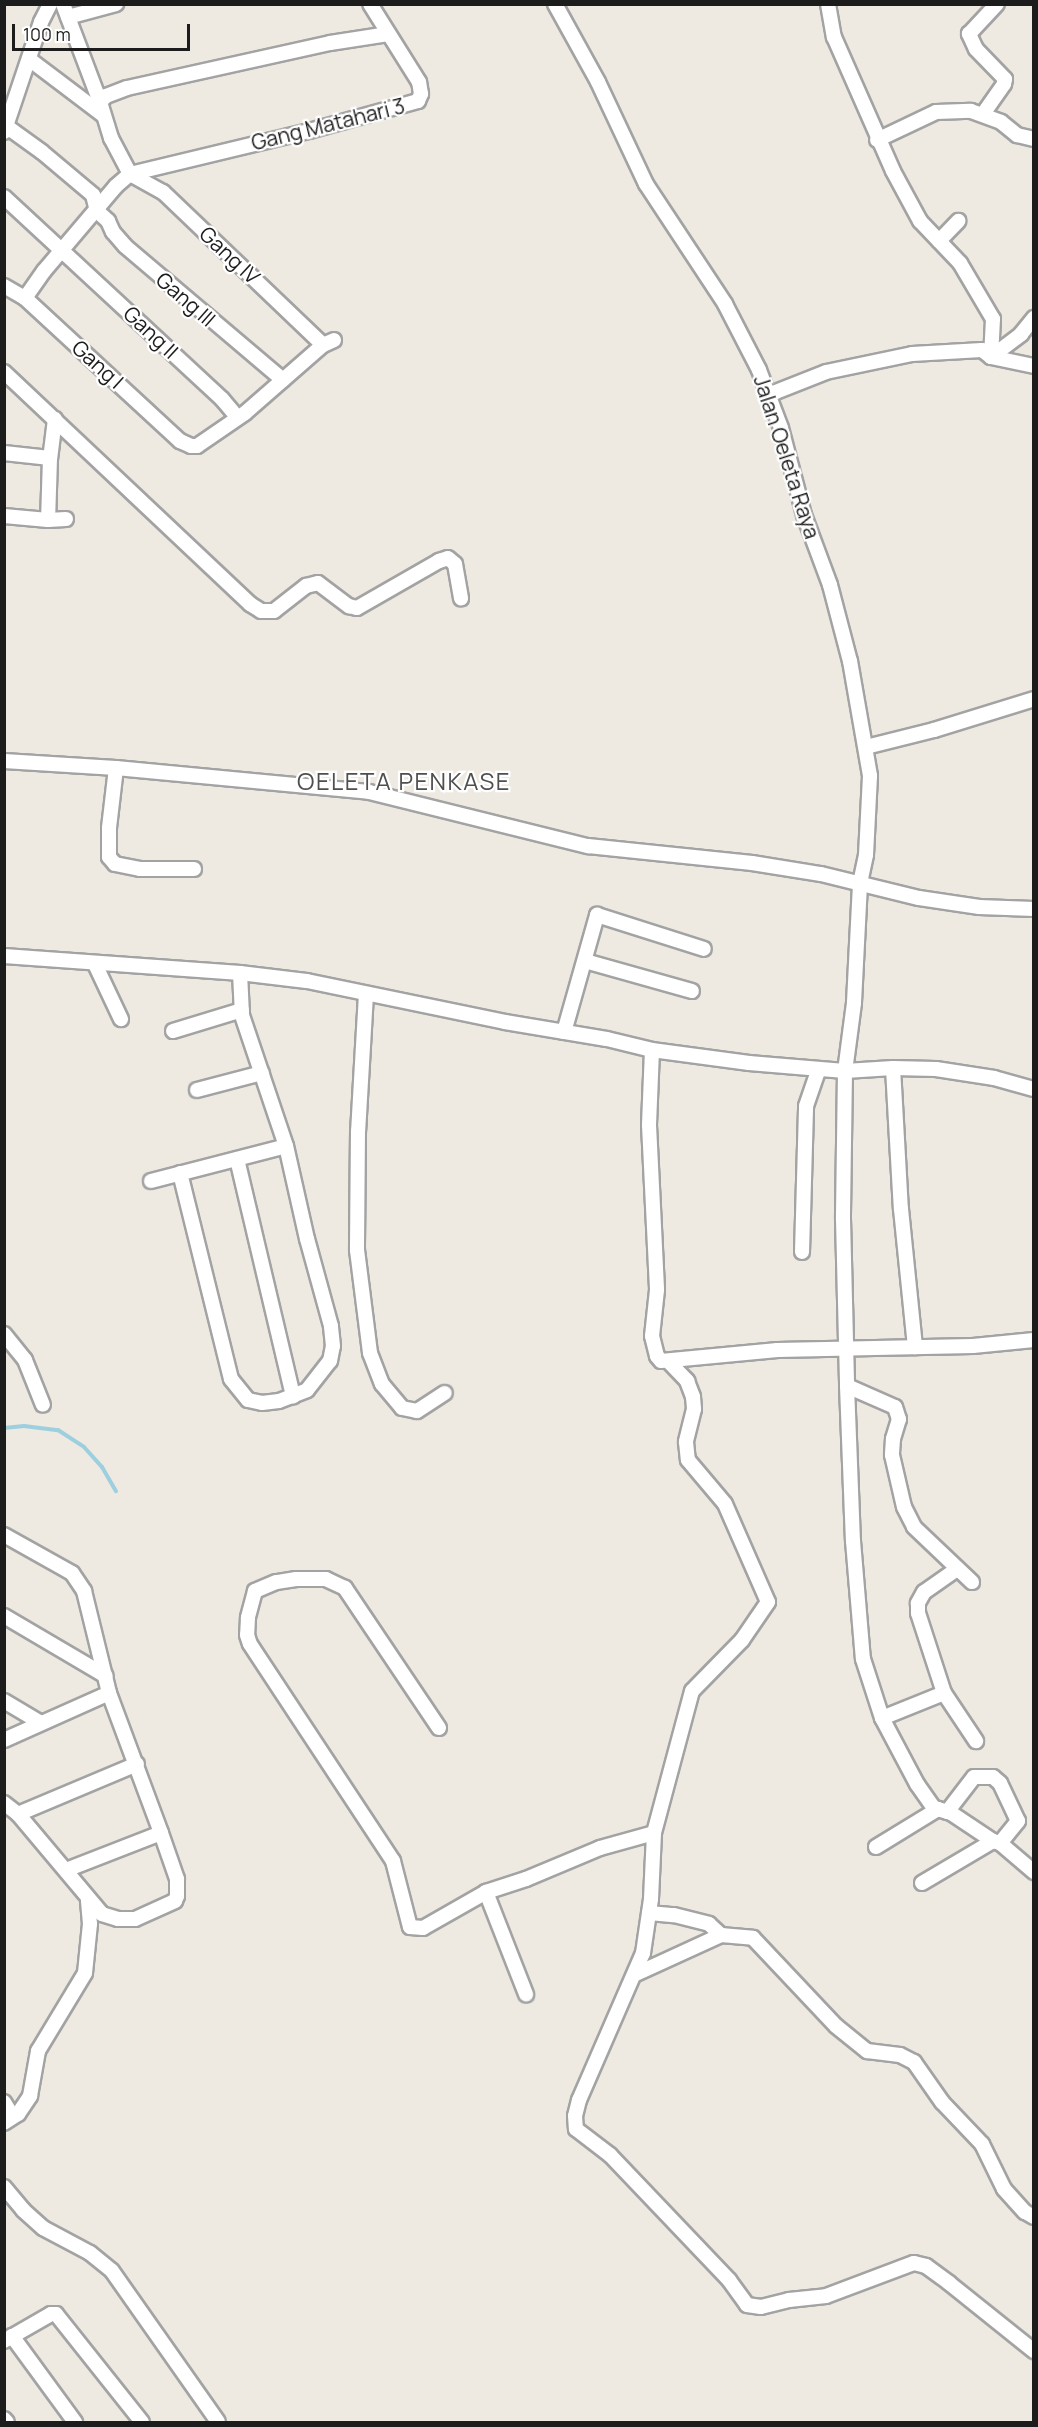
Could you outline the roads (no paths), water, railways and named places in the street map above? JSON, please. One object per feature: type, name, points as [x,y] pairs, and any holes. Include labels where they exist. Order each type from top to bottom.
[{"type":"street","points":[[5,129],[50,4]]},
{"type":"street","points":[[25,298],[116,186],[130,174],[111,138],[65,11],[116,4]]},
{"type":"street","name":"Gang Matahari 3","points":[[130,174],[415,103],[421,94],[419,82],[370,4]]},
{"type":"street","name":"Jalan Oeleta Raya","points":[[555,4],[598,82],[645,184],[725,304],[768,394],[795,473],[804,514],[830,585],[850,661],[866,747],[870,795],[866,855],[860,884],[854,1003],[845,1071],[843,1219],[847,1386],[863,1659],[882,1718],[916,1784],[933,1808],[943,1810],[996,1842],[1034,1872]]},
{"type":"street","points":[[828,4],[834,37],[877,140],[913,210],[960,263],[993,318],[991,357]]},
{"type":"street","points":[[983,114],[1004,84],[1005,79],[976,49],[969,34],[997,4]]},
{"type":"street","points":[[102,108],[106,96],[127,88],[330,43],[388,34]]},
{"type":"street","points":[[29,59],[102,108]]},
{"type":"street","points":[[877,140],[936,112],[971,111],[1000,122],[1017,135],[1034,139]]},
{"type":"street","name":"Gang III","points":[[5,129],[42,152],[93,195],[97,211],[108,221],[113,232],[125,246],[283,380]]},
{"type":"street","name":"Gang IV","points":[[130,174],[163,192],[328,342],[283,380]]},
{"type":"street","name":"Gang II","points":[[4,197],[64,249],[222,399],[237,417]]},
{"type":"street","points":[[939,241],[957,221]]},
{"type":"street","name":"Gang I","points":[[4,286],[25,298],[171,430],[180,441],[197,446],[237,417]]},
{"type":"street","points":[[991,357],[1021,334],[1034,318]]},
{"type":"street","points":[[768,394],[857,363],[912,354],[966,349],[981,350],[991,357],[1034,366]]},
{"type":"street","points":[[4,372],[250,604],[261,611],[274,610],[306,586],[318,583],[349,606],[357,608],[448,558],[455,564],[461,598]]},
{"type":"street","points":[[237,417],[283,380]]},
{"type":"street","points":[[4,386],[21,388]]},
{"type":"street","points":[[48,520],[50,458],[56,419]]},
{"type":"street","points":[[4,453],[50,458]]},
{"type":"street","points":[[4,516],[48,520],[66,519]]},
{"type":"street","points":[[866,747],[934,730],[1034,699]]},
{"type":"street","points":[[4,761],[116,768],[369,792],[588,846],[752,862],[948,902],[1034,909]]},
{"type":"street","points":[[116,768],[109,828],[109,857],[115,864],[140,869],[194,869]]},
{"type":"street","points":[[564,1032],[597,915],[704,949]]},
{"type":"street","points":[[4,957],[240,973],[326,984],[366,994],[652,1050],[749,1063],[845,1071],[892,1068],[957,1072],[1024,1084],[1034,1089]]},
{"type":"street","points":[[585,961],[692,991]]},
{"type":"street","points":[[95,964],[121,1019]]},
{"type":"street","points":[[180,1173],[231,1379],[248,1400],[262,1403],[293,1396],[312,1386],[330,1361],[333,1346],[331,1326],[307,1239],[286,1146],[242,1010],[240,973]]},
{"type":"street","points":[[366,994],[358,1131],[357,1250],[370,1353],[382,1384],[402,1408],[417,1411],[445,1393]]},
{"type":"street","points":[[173,1031],[242,1010]]},
{"type":"street","points":[[652,1050],[649,1125],[657,1290],[653,1343],[657,1356],[668,1361],[692,1389],[694,1409],[686,1442],[688,1460],[725,1504],[761,1579],[768,1602],[742,1640],[693,1688],[654,1833],[650,1913],[644,1953],[579,2100],[575,2116],[576,2129],[610,2155],[729,2280],[744,2303],[751,2307],[826,2296],[903,2265],[914,2263],[926,2266],[1034,2351]]},
{"type":"street","points":[[892,1068],[901,1209],[915,1347]]},
{"type":"street","points":[[802,1252],[806,1106],[819,1069]]},
{"type":"street","points":[[197,1090],[262,1073]]},
{"type":"street","points":[[151,1181],[286,1146]]},
{"type":"street","points":[[237,1158],[293,1396]]},
{"type":"street","points":[[4,1334],[25,1360],[43,1405]]},
{"type":"street","points":[[668,1361],[777,1350],[915,1347],[1034,1340]]},
{"type":"street","points":[[847,1386],[892,1404],[898,1411],[899,1419],[893,1438],[892,1455],[902,1500],[914,1527],[972,1582]]},
{"type":"street","points":[[4,1535],[63,1567],[78,1580],[84,1591],[109,1693],[137,1764],[177,1879],[179,1891],[175,1900],[143,1916],[126,1920],[102,1914],[18,1814],[4,1803]]},
{"type":"street","points":[[957,1569],[928,1588],[920,1598],[918,1607],[944,1693],[976,1742]]},
{"type":"street","points":[[439,1728],[345,1588],[326,1579],[296,1579],[276,1582],[255,1591],[248,1618],[247,1635],[250,1644],[393,1861],[410,1926],[423,1928],[486,1893],[600,1848],[654,1833]]},
{"type":"street","points":[[4,1616],[106,1676]]},
{"type":"street","points":[[4,1740],[109,1693]]},
{"type":"street","points":[[882,1718],[944,1693]]},
{"type":"street","points":[[4,1701],[42,1723]]},
{"type":"street","points":[[18,1814],[137,1764]]},
{"type":"street","points":[[876,1847],[943,1810],[974,1777],[993,1777],[1000,1783],[1018,1821],[996,1842],[922,1883]]},
{"type":"street","points":[[66,1870],[162,1833]]},
{"type":"street","points":[[486,1893],[526,1994]]},
{"type":"street","points":[[9,2120],[30,2096],[38,2051],[85,1973],[90,1924],[88,1900]]},
{"type":"street","points":[[650,1913],[674,1915],[709,1924],[721,1935]]},
{"type":"street","points":[[636,1974],[721,1935],[753,1938],[836,2026],[867,2051],[900,2055],[914,2062],[942,2102],[982,2144],[1004,2189],[1025,2212],[1034,2217]]},
{"type":"street","points":[[4,2102],[9,2120]]},
{"type":"street","points":[[4,2187],[23,2210],[43,2228],[90,2253],[112,2271],[218,2422]]},
{"type":"street","points":[[75,2422],[8,2338],[51,2314],[56,2314],[142,2422]]},
{"type":"street","points":[[4,2419],[7,2422]]},
{"type":"waterway","points":[[4,1428],[24,1426],[58,1430],[84,1447],[102,1467],[116,1491]]},
{"type":"district","name":"OELETA PENKASE","points":[[404,781]]}]
